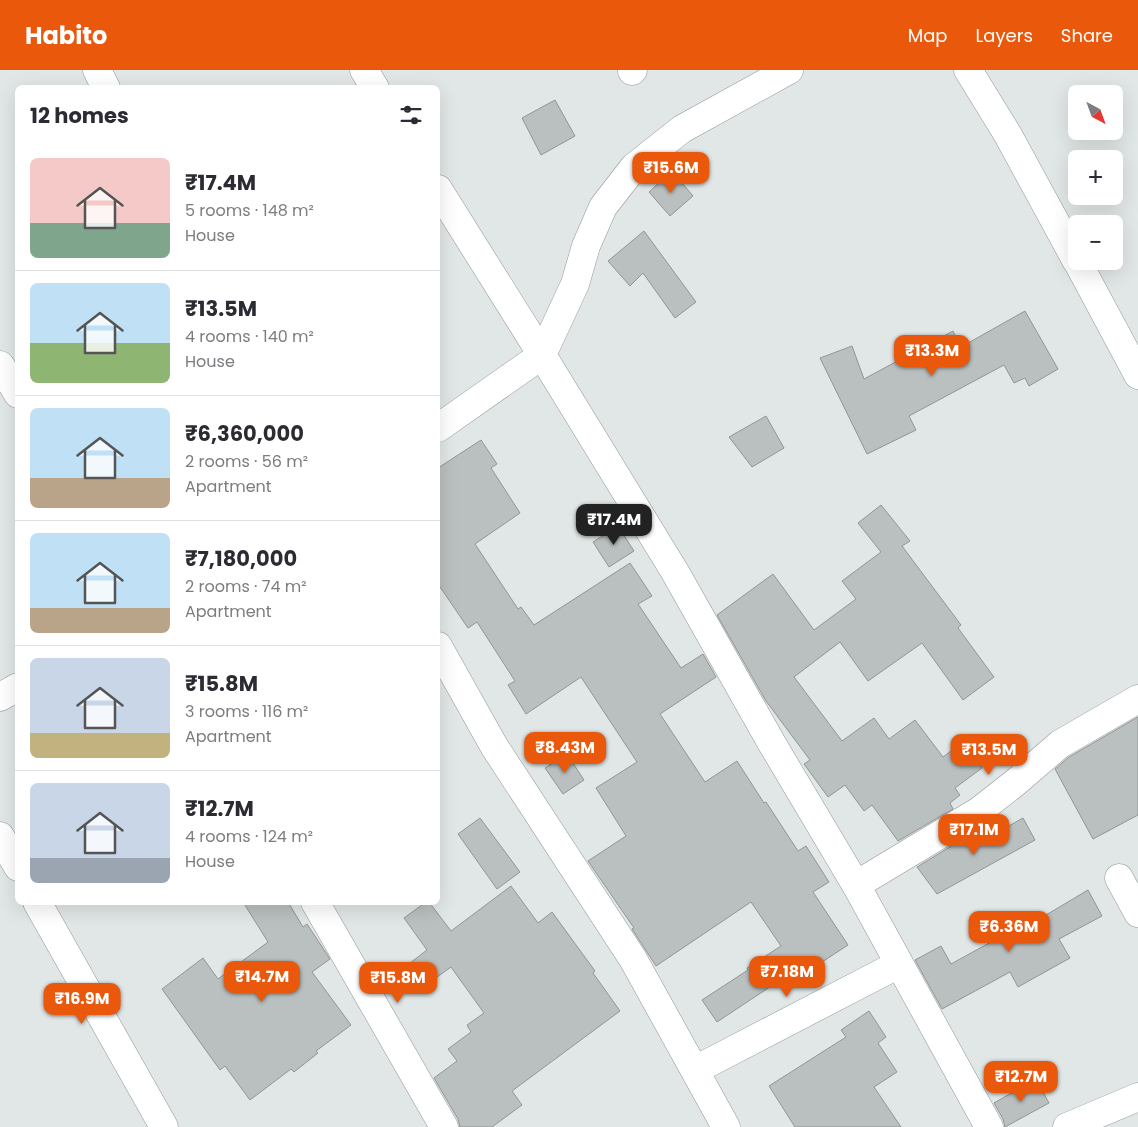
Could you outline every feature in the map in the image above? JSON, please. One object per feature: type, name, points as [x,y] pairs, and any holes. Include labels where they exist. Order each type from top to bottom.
[{"type":"street","points":[[98,70],[105,85]]},
{"type":"street","points":[[364,70],[373,85]]},
{"type":"street","points":[[440,427],[542,355],[575,284],[586,246],[603,207],[634,167],[682,129],[789,70]]},
{"type":"street","points":[[968,70],[1008,135],[1068,246]]},
{"type":"street","points":[[440,192],[675,572],[771,742],[856,885],[989,1127]]},
{"type":"street","points":[[1081,270],[1136,367]]},
{"type":"street","points":[[0,365],[11,395]]},
{"type":"street","points":[[440,650],[494,746],[633,959],[726,1127]]},
{"type":"street","points":[[0,698],[15,689]]},
{"type":"street","points":[[856,885],[979,810],[1016,782],[1060,744],[1138,699]]},
{"type":"street","points":[[0,836],[15,862]]},
{"type":"street","points":[[1119,878],[1138,913]]},
{"type":"street","points":[[39,905],[164,1127]]},
{"type":"street","points":[[317,905],[444,1127]]},
{"type":"street","points":[[695,1070],[899,964]]},
{"type":"street","points":[[1067,1127],[1138,1097]]},
{"type":"building","points":[[555,100],[575,136],[541,155],[522,118]]},
{"type":"building","points":[[672,171],[693,196],[670,216],[649,192]]},
{"type":"building","points":[[644,231],[696,302],[675,318],[643,273],[630,286],[608,261]]},
{"type":"building","points":[[1025,311],[1058,369],[1029,386],[1025,378],[1014,383],[1004,365],[909,416],[916,430],[867,454],[820,358],[852,346],[864,379],[953,331],[961,347]]},
{"type":"building","points":[[766,416],[784,448],[752,467],[729,437]]},
{"type":"building","points":[[481,440],[497,464],[491,468],[520,513],[475,544],[518,609],[521,607],[534,625],[630,563],[652,596],[638,604],[681,668],[703,654],[716,677],[660,714],[705,782],[737,761],[798,851],[806,846],[829,882],[813,892],[848,945],[819,964],[815,957],[717,1022],[702,1000],[781,946],[751,902],[656,966],[632,929],[634,928],[588,861],[626,836],[596,788],[637,762],[581,677],[526,714],[508,685],[515,681],[477,622],[468,628],[440,587],[440,467]]},
{"type":"building","points":[[881,505],[910,541],[902,546],[961,625],[958,628],[994,677],[963,700],[922,643],[868,681],[840,642],[794,677],[842,741],[874,718],[889,739],[915,720],[943,757],[963,742],[982,768],[955,788],[960,795],[950,803],[953,809],[898,841],[872,805],[864,811],[845,785],[828,797],[804,764],[810,760],[766,701],[717,615],[773,574],[814,630],[856,599],[842,581],[881,552],[858,523]]},
{"type":"building","points":[[618,526],[634,551],[609,567],[593,542]]},
{"type":"building","points":[[1138,717],[1138,815],[1093,839],[1055,769],[1069,757]]},
{"type":"building","points":[[567,754],[584,780],[563,794],[545,768]]},
{"type":"building","points":[[480,818],[520,872],[497,889],[458,834]]},
{"type":"building","points":[[1023,818],[1035,840],[937,894],[917,867],[968,836],[973,846]]},
{"type":"building","points":[[511,886],[538,923],[552,912],[595,971],[593,973],[620,1011],[512,1091],[522,1105],[492,1127],[460,1127],[458,1119],[434,1078],[457,1061],[448,1049],[471,1032],[467,1025],[484,1013],[451,967],[426,985],[410,963],[427,950],[404,918],[422,905],[431,905],[451,931]]},
{"type":"building","points":[[1088,890],[1102,916],[1059,939],[1070,958],[1018,987],[1010,972],[942,1009],[915,960],[941,946],[951,964],[1044,913],[1046,915]]},
{"type":"building","points":[[245,905],[290,905],[303,927],[307,924],[330,959],[312,972],[351,1025],[316,1051],[318,1053],[294,1072],[291,1069],[250,1100],[225,1066],[220,1070],[162,989],[203,958],[218,979],[268,942]]},
{"type":"building","points":[[869,1011],[886,1037],[878,1043],[897,1072],[874,1087],[901,1127],[795,1127],[769,1086],[846,1037],[841,1030]]},
{"type":"building","points":[[1036,1079],[1049,1103],[1005,1127],[1003,1119],[994,1103]]}]
